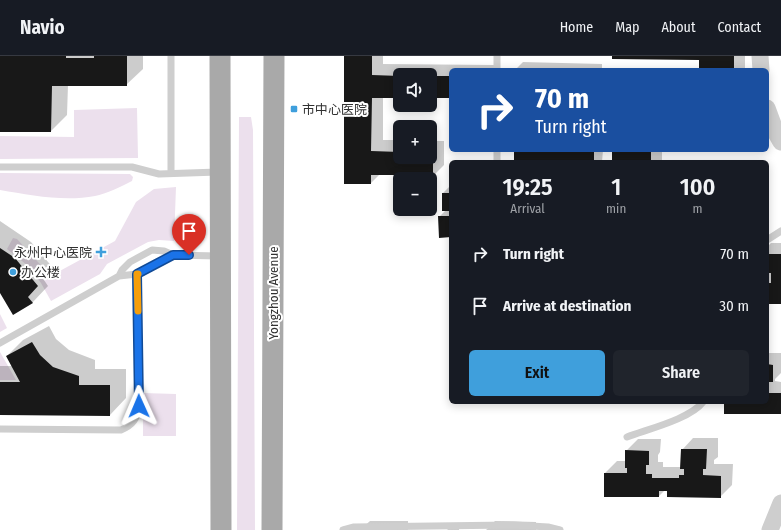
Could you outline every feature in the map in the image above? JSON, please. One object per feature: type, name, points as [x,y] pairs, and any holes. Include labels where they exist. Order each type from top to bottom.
[{"type":"main road","points":[[220,56],[221,530]]},
{"type":"main road","points":[[221,362],[232,335],[232,56]]},
{"type":"main road","name":"Yongzhou Avenue","points":[[272,530],[274,56]]},
{"type":"street","points":[[760,56],[761,68]]},
{"type":"street","points":[[769,114],[776,135],[781,142]]},
{"type":"street","points":[[770,530],[781,503]]},
{"type":"lane","points":[[171,56],[171,173]]},
{"type":"lane","points":[[497,56],[497,68]]},
{"type":"lane","points":[[0,167],[132,167],[160,174],[221,171]]},
{"type":"lane","points":[[769,239],[781,231]]},
{"type":"lane","points":[[119,276],[122,270],[130,262],[152,250],[173,255],[221,256]]},
{"type":"lane","points":[[0,343],[119,276],[137,274],[173,255]]},
{"type":"lane","points":[[0,430],[121,430],[134,422],[139,406],[137,274]]},
{"type":"lane","points":[[627,437],[678,419],[702,404]]},
{"type":"lane","points":[[343,530],[354,527],[514,525],[548,526],[560,530]]},
{"type":"shaded area","points":[[137,108],[138,158],[0,159],[0,136],[74,137],[74,110]]},
{"type":"shaded area","points":[[239,117],[251,117],[253,130],[255,530],[237,530]]},
{"type":"shaded area","points":[[0,173],[130,174],[133,177],[132,181],[114,190],[99,195],[83,198],[59,198],[35,196],[0,190]]},
{"type":"shaded area","points":[[176,187],[174,241],[159,240],[148,242],[107,264],[100,274],[51,301],[41,283],[27,265],[7,249],[13,238],[17,239],[48,273],[56,273],[115,241],[136,202],[154,189]]},
{"type":"shaded area","points":[[0,314],[7,328],[0,332]]},
{"type":"shaded area","points":[[0,352],[16,380],[0,380]]},
{"type":"shaded area","points":[[143,393],[176,394],[176,436],[143,436]]},
{"type":"building","points":[[0,56],[66,56],[66,58],[94,58],[94,56],[127,56],[127,86],[52,86],[51,132],[0,132]]},
{"type":"building","points":[[344,56],[372,56],[372,75],[393,76],[393,98],[372,98],[371,151],[393,152],[393,164],[433,164],[433,172],[393,172],[393,175],[371,175],[371,184],[344,184]]},
{"type":"building","points":[[612,56],[734,56],[734,68],[699,68],[699,60],[612,59]]},
{"type":"building","points":[[437,76],[449,76],[449,98],[437,98]]},
{"type":"building","points":[[514,152],[594,152],[594,160],[514,160]]},
{"type":"building","points":[[612,152],[651,152],[651,160],[612,160]]},
{"type":"building","points":[[442,193],[449,193],[449,211],[442,211]]},
{"type":"building","points":[[438,216],[449,216],[449,237],[439,238]]},
{"type":"building","name":"办公楼","points":[[0,248],[15,258],[38,286],[28,297],[33,303],[13,315],[0,293]]},
{"type":"building","points":[[769,254],[781,254],[781,304],[769,304],[769,283],[771,283],[771,273],[769,273]]},
{"type":"building","points":[[32,342],[40,355],[53,367],[79,376],[79,385],[110,385],[110,416],[0,415],[0,382],[20,382],[6,356]]},
{"type":"building","points":[[769,364],[773,365],[773,382],[769,382]]},
{"type":"building","points":[[769,393],[781,393],[781,414],[724,414],[724,404],[769,404]]},
{"type":"building","points":[[681,449],[707,449],[706,469],[703,469],[703,475],[721,476],[721,498],[667,497],[667,491],[659,491],[659,497],[604,497],[604,473],[627,473],[627,468],[625,468],[625,450],[649,451],[649,465],[646,465],[646,474],[652,474],[652,478],[679,478],[679,475],[684,475],[684,469],[680,469]]},
{"type":"slow traffic","points":[[138,274],[138,311]]},
{"type":"place","name":"市中心医院","points":[[294,109]]},
{"type":"place","name":"永州中心医院","points":[[101,252]]},
{"type":"place","name":"办公楼","points":[[13,272]]},
{"type":"route","points":[[139,406],[137,274],[173,255],[189,255]]}]
